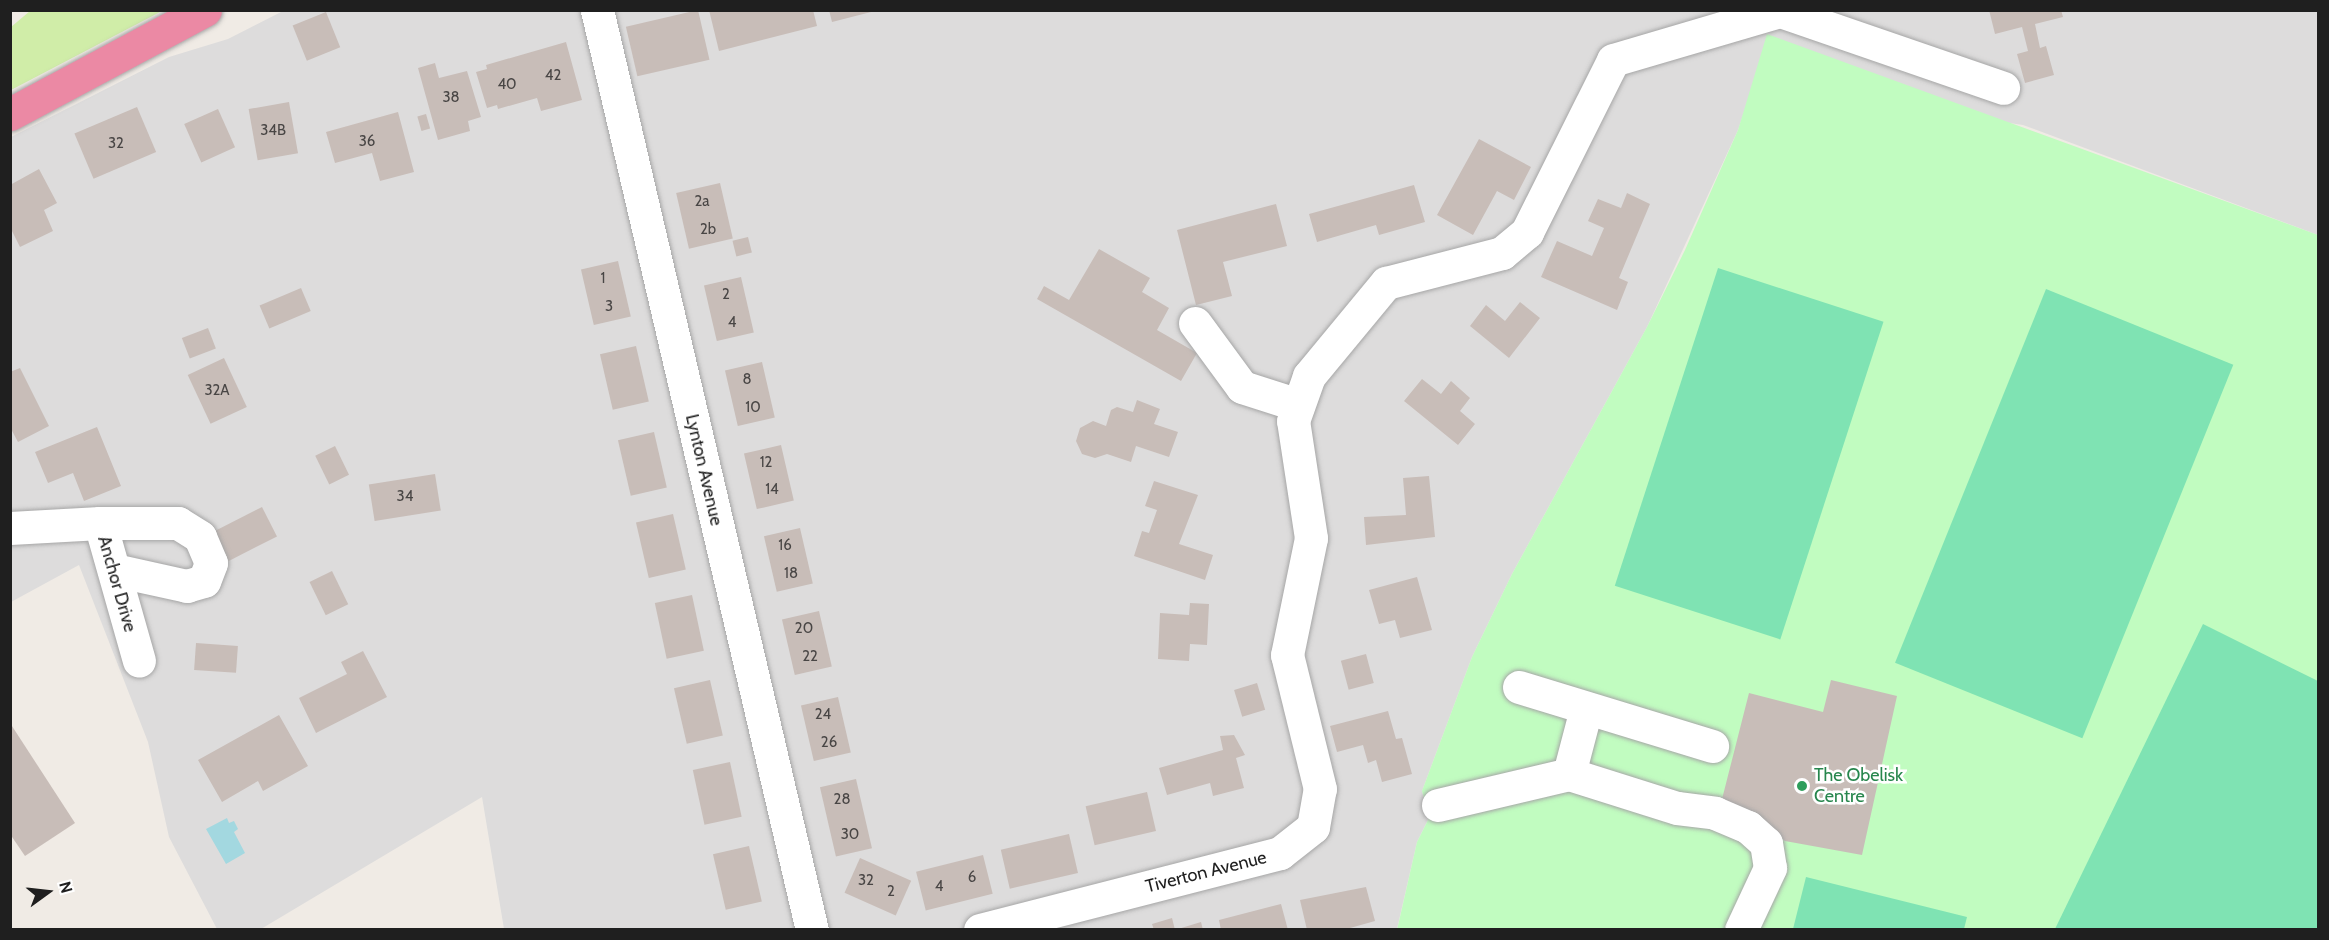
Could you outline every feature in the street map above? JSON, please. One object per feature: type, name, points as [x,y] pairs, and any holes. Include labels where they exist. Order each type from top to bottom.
[{"type":"highway","points":[[10,114],[205,10]]},
{"type":"street","name":"Lynton Avenue","points":[[597,10],[812,930]]},
{"type":"street","name":"Tiverton Avenue","points":[[980,930],[1280,853],[1313,827],[1320,789],[1287,655],[1311,537],[1293,421],[1309,375],[1386,283],[1502,253],[1527,232],[1613,60],[1780,11],[2003,88]]},
{"type":"street","points":[[1195,323],[1242,387],[1298,405]]},
{"type":"street","points":[[100,524],[178,523],[200,537],[211,563],[204,581],[187,586],[114,570]]},
{"type":"street","name":"Anchor Drive","points":[[10,528],[100,524],[139,661]]},
{"type":"street","points":[[1519,687],[1712,746]]},
{"type":"street","points":[[1569,774],[1586,709]]},
{"type":"street","points":[[1438,805],[1569,774],[1677,808],[1715,813],[1748,827],[1767,843],[1770,868],[1741,930]]},
{"type":"shaded area","points":[[283,11],[2318,11],[2318,235],[2023,125],[1753,85],[1738,130],[1647,327],[1512,574],[1472,657],[1422,791],[1429,818],[1417,842],[1397,929],[504,929],[482,797],[261,929],[217,929],[169,837],[148,742],[79,565],[11,602],[11,137],[169,57],[228,39]]},
{"type":"green space","points":[[30,11],[162,11],[11,90],[11,27]]},
{"type":"green space","points":[[1767,34],[2318,235],[2318,929],[1397,930],[1417,842],[1429,818],[1422,791],[1472,657],[1512,574],[1647,327],[1685,250],[1738,130]]},
{"type":"green space","points":[[1718,268],[1883,322],[1780,639],[1615,586]]},
{"type":"green space","points":[[2046,289],[2233,365],[2082,738],[1895,663]]},
{"type":"green space","points":[[2203,624],[2318,681],[2318,929],[2055,929]]},
{"type":"green space","points":[[1806,877],[1967,917],[1964,929],[1793,929]]},
{"type":"water","points":[[227,818],[229,823],[234,821],[238,829],[234,832],[245,853],[226,864],[206,829]]},
{"type":"building","points":[[698,10],[709,60],[637,76],[626,27]]},
{"type":"building","points":[[709,10],[813,10],[817,26],[719,51]]},
{"type":"building","points":[[829,10],[875,10],[875,11],[832,22]]},
{"type":"building","points":[[1989,10],[2061,10],[2063,17],[2035,24],[2040,48],[2046,46],[2054,75],[2025,83],[2017,54],[2028,51],[2022,27],[1995,34]]},
{"type":"building","points":[[326,12],[340,47],[307,61],[293,25]]},
{"type":"building","points":[[566,42],[582,100],[541,111],[537,98],[498,109],[497,105],[487,108],[476,72],[487,69],[486,65]]},
{"type":"building","points":[[435,63],[439,78],[467,71],[481,117],[468,121],[470,131],[438,140],[418,68]]},
{"type":"building","points":[[289,102],[298,153],[258,160],[249,109]]},
{"type":"building","points":[[137,107],[156,152],[94,179],[74,134]]},
{"type":"building","points":[[218,109],[235,147],[201,162],[184,124]]},
{"type":"building","points":[[398,112],[414,172],[380,181],[372,153],[335,163],[326,132]]},
{"type":"building","points":[[426,114],[430,128],[421,131],[417,116]]},
{"type":"building","points":[[1479,139],[1531,167],[1514,200],[1497,191],[1473,235],[1437,215]]},
{"type":"building","points":[[39,169],[57,203],[44,210],[53,231],[20,247],[10,227],[10,185]]},
{"type":"building","points":[[720,183],[733,239],[689,249],[676,193]]},
{"type":"building","points":[[1414,185],[1425,222],[1379,235],[1376,225],[1317,242],[1309,214]]},
{"type":"building","points":[[1627,193],[1650,204],[1619,278],[1628,282],[1617,310],[1541,277],[1557,241],[1592,256],[1604,228],[1588,221],[1598,199],[1621,208]]},
{"type":"building","points":[[1276,204],[1287,246],[1223,262],[1232,296],[1196,305],[1177,230]]},
{"type":"building","points":[[748,237],[752,253],[736,256],[732,241]]},
{"type":"building","points":[[1099,249],[1150,278],[1142,292],[1169,308],[1157,330],[1197,353],[1181,381],[1037,299],[1044,286],[1069,300]]},
{"type":"building","points":[[618,261],[631,317],[594,325],[581,270]]},
{"type":"building","points":[[741,277],[754,333],[717,341],[704,286]]},
{"type":"building","points":[[301,288],[311,311],[269,329],[260,306]]},
{"type":"building","points":[[1520,302],[1540,318],[1509,358],[1470,326],[1486,305],[1505,321]]},
{"type":"building","points":[[208,328],[216,349],[190,359],[182,338]]},
{"type":"building","points":[[636,346],[649,402],[613,410],[600,354]]},
{"type":"building","points":[[224,358],[247,407],[211,424],[188,375]]},
{"type":"building","points":[[762,362],[775,418],[738,426],[725,371]]},
{"type":"building","points":[[20,368],[49,426],[18,442],[10,427],[10,372]]},
{"type":"building","points":[[1422,379],[1441,394],[1451,381],[1470,398],[1460,411],[1475,424],[1458,445],[1404,401]]},
{"type":"building","points":[[1137,400],[1160,409],[1154,424],[1178,432],[1169,457],[1136,446],[1131,462],[1107,454],[1095,458],[1082,454],[1076,441],[1080,428],[1093,421],[1106,426],[1111,410],[1117,407],[1133,412]]},
{"type":"building","points":[[97,427],[121,486],[84,501],[73,473],[48,483],[35,452]]},
{"type":"building","points":[[654,432],[667,488],[631,496],[618,440]]},
{"type":"building","points":[[781,445],[794,501],[757,509],[744,454]]},
{"type":"building","points":[[335,446],[349,475],[329,484],[315,456]]},
{"type":"building","points":[[435,474],[441,511],[375,521],[369,484]]},
{"type":"building","points":[[1429,476],[1435,537],[1366,545],[1364,517],[1406,515],[1403,478]]},
{"type":"building","points":[[1154,481],[1198,495],[1179,544],[1213,555],[1205,580],[1134,556],[1142,531],[1149,533],[1157,510],[1145,506]]},
{"type":"building","points":[[262,507],[277,536],[224,563],[209,534]]},
{"type":"building","points":[[673,514],[686,570],[649,578],[636,523]]},
{"type":"building","points":[[800,528],[813,584],[777,592],[764,536]]},
{"type":"building","points":[[332,571],[348,604],[326,615],[310,582]]},
{"type":"building","points":[[1417,577],[1432,630],[1400,638],[1395,620],[1379,624],[1369,590]]},
{"type":"building","points":[[692,595],[704,651],[667,659],[655,603]]},
{"type":"building","points":[[1190,603],[1209,604],[1207,645],[1190,644],[1189,661],[1158,659],[1160,613],[1189,615]]},
{"type":"building","points":[[819,611],[832,667],[795,675],[782,620]]},
{"type":"building","points":[[196,643],[238,646],[236,673],[194,670]]},
{"type":"building","points":[[363,651],[387,697],[316,733],[299,698],[347,674],[341,662]]},
{"type":"building","points":[[1366,654],[1374,683],[1349,690],[1341,661]]},
{"type":"building","points":[[710,680],[723,736],[687,744],[674,688]]},
{"type":"building","name":"The Obelisk Centre","points":[[1831,680],[1897,696],[1862,855],[1785,841],[1752,818],[1720,807],[1749,693],[1823,712]]},
{"type":"building","points":[[1257,683],[1265,710],[1242,717],[1234,690]]},
{"type":"building","points":[[838,697],[851,753],[814,761],[801,706]]},
{"type":"building","points":[[1388,711],[1396,739],[1402,738],[1412,774],[1382,782],[1376,760],[1368,763],[1363,745],[1337,752],[1330,726]]},
{"type":"building","points":[[279,715],[308,766],[263,791],[258,781],[222,802],[198,760]]},
{"type":"building","points":[[10,723],[75,823],[25,856],[10,834]]},
{"type":"building","points":[[1234,735],[1245,755],[1236,758],[1244,788],[1213,796],[1210,783],[1167,795],[1159,768],[1223,750],[1220,736]]},
{"type":"building","points":[[730,762],[742,817],[704,825],[693,770]]},
{"type":"building","points":[[856,779],[872,848],[836,857],[820,787]]},
{"type":"building","points":[[1147,792],[1156,831],[1095,845],[1086,806]]},
{"type":"building","points":[[1069,834],[1078,873],[1010,889],[1001,850]]},
{"type":"building","points":[[749,846],[762,902],[726,910],[713,854]]},
{"type":"building","points":[[983,855],[993,894],[926,911],[916,872]]},
{"type":"building","points":[[860,858],[911,881],[896,915],[845,893]]},
{"type":"building","points":[[1366,887],[1375,921],[1343,930],[1307,930],[1300,900]]},
{"type":"building","points":[[1281,904],[1288,930],[1221,930],[1219,920]]},
{"type":"building","points":[[1172,918],[1175,930],[1154,930],[1152,924]]},
{"type":"building","points":[[1201,922],[1203,930],[1178,930],[1178,929]]},
{"type":"place","name":"The Obelisk Centre","points":[[1802,786]]}]
